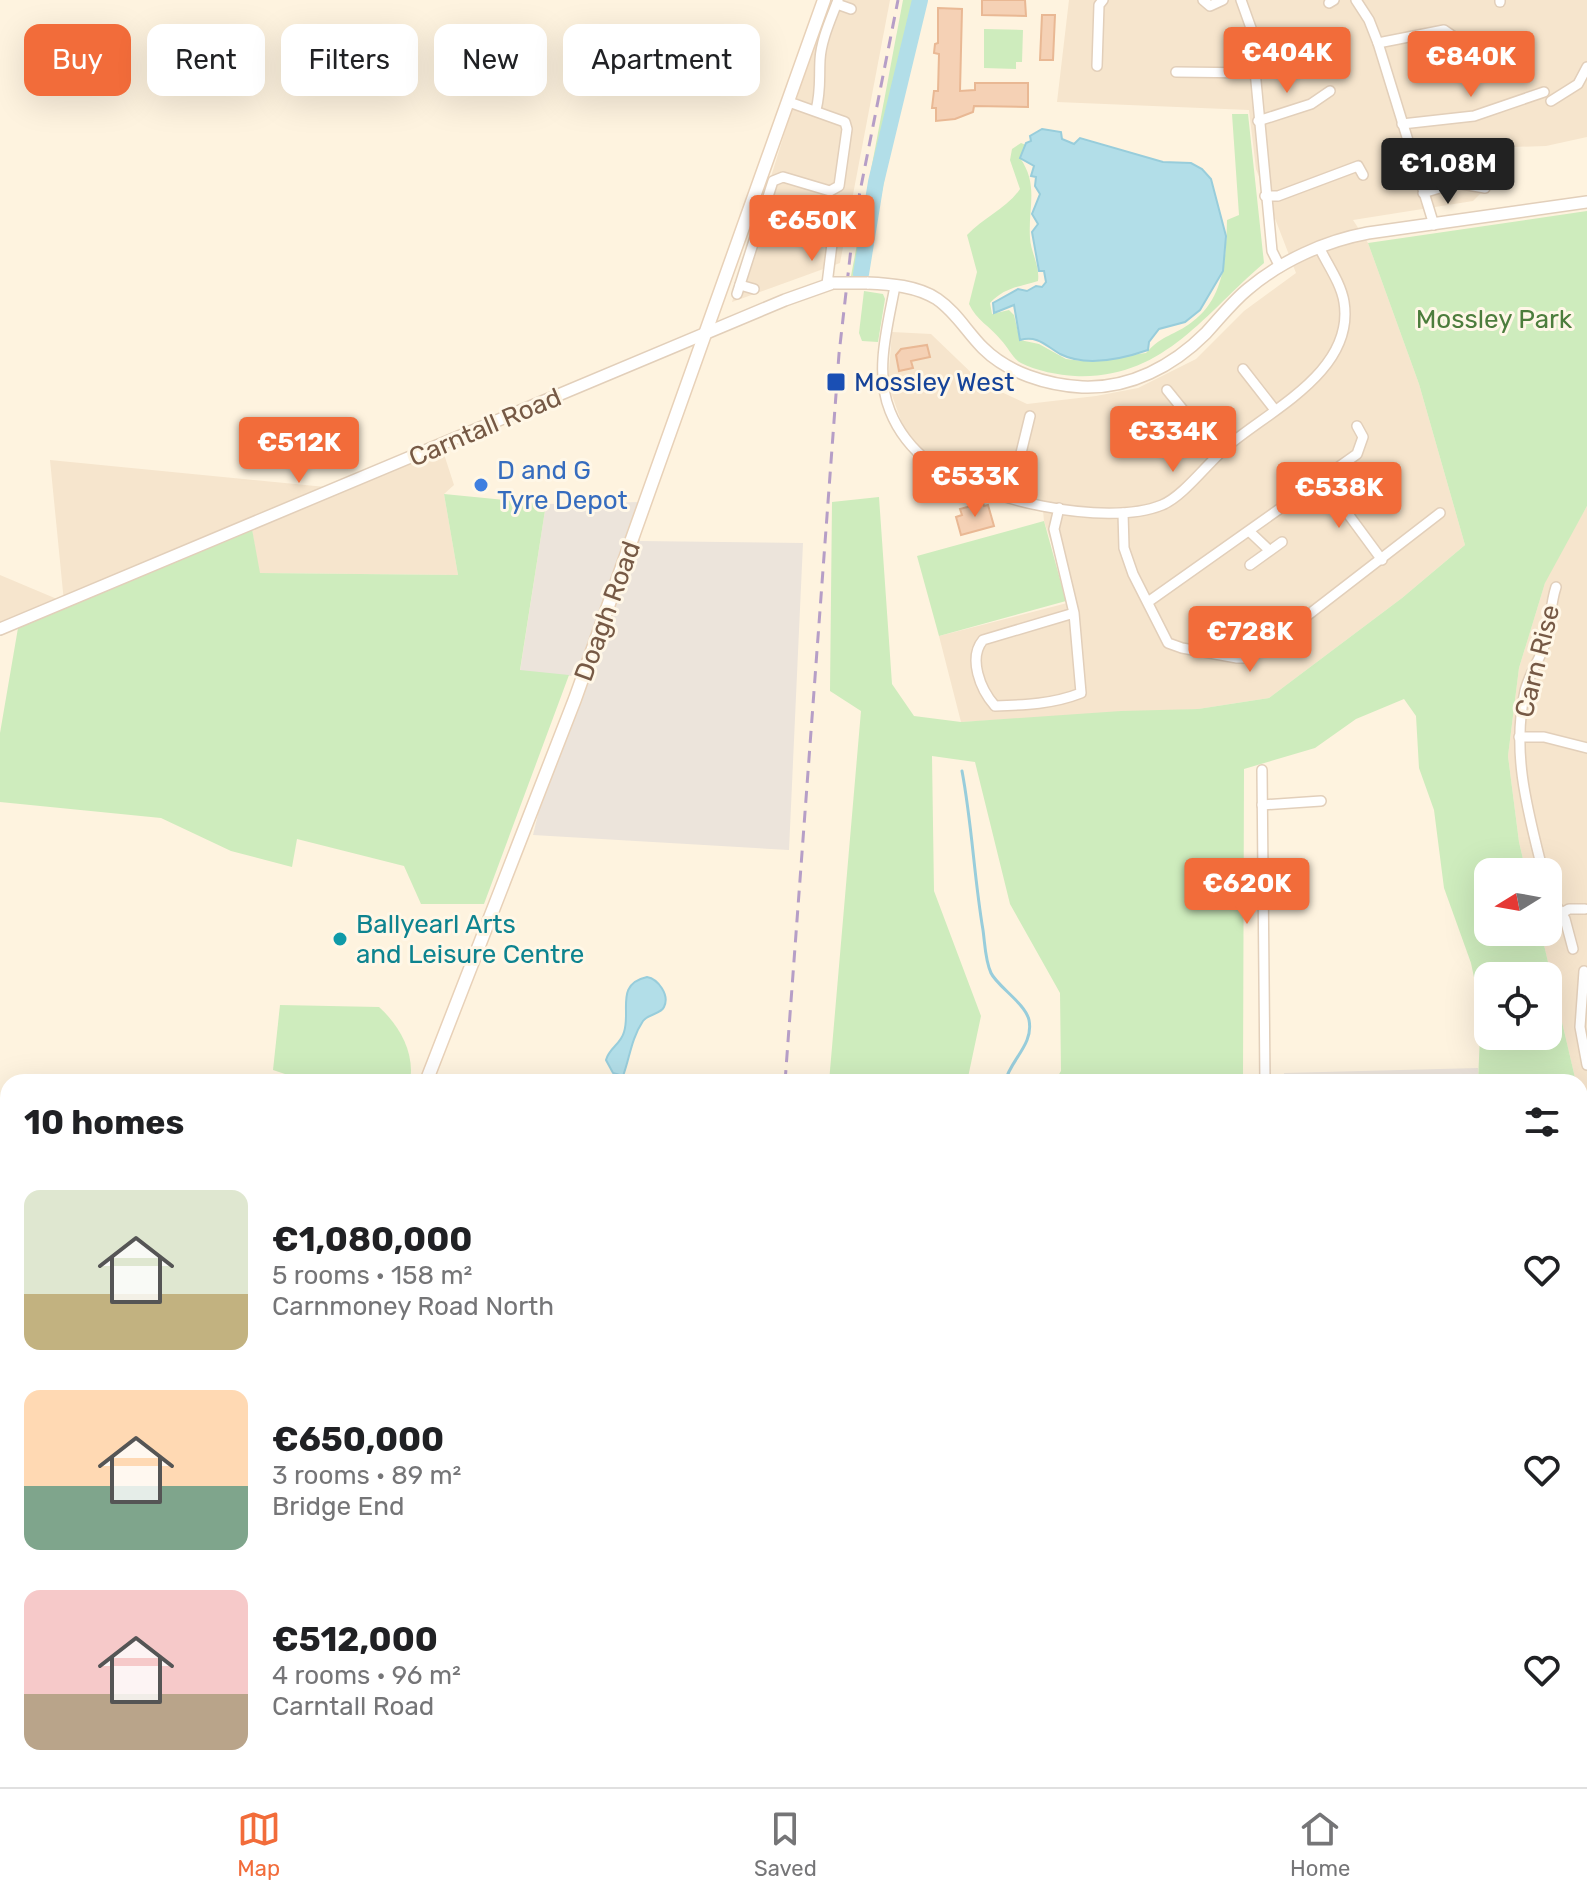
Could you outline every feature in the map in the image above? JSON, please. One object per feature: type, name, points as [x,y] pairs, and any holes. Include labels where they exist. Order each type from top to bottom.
[{"type":"main road","name":"Doagh Road","points":[[429,1074],[566,724],[789,102],[833,1]]},
{"type":"street","points":[[1097,66],[1099,5],[1103,0]]},
{"type":"street","points":[[1203,0],[1210,6],[1223,0]]},
{"type":"street","points":[[1241,0],[1251,28],[1265,196],[1272,251],[1280,267]]},
{"type":"street","points":[[1356,0],[1369,20],[1378,43],[1434,225]]},
{"type":"street","points":[[816,110],[822,85],[820,61],[833,1],[851,9]]},
{"type":"street","points":[[1378,43],[1444,30],[1457,39]]},
{"type":"street","points":[[1402,124],[1474,116],[1548,97],[1578,84],[1587,67]]},
{"type":"street","points":[[1176,72],[1255,73]]},
{"type":"street","points":[[1258,121],[1311,104],[1330,91]]},
{"type":"street","points":[[754,289],[738,289],[773,181],[783,177],[830,191],[839,186],[847,129],[845,122],[789,102]]},
{"type":"street","points":[[1265,196],[1278,196],[1358,166],[1363,175]]},
{"type":"street","points":[[1423,193],[1456,183],[1485,188]]},
{"type":"street","points":[[832,244],[830,284],[867,283],[919,291],[938,300],[996,360],[1024,375],[1058,384],[1096,387],[1132,381],[1177,358],[1246,290],[1280,267],[1319,247],[1352,236],[1587,202]]},
{"type":"street","points":[[895,286],[883,378],[887,404],[896,425],[931,464],[976,488],[1010,498],[1059,508],[1123,513],[1164,505],[1218,453],[1296,395],[1323,369],[1344,324],[1341,291],[1319,247]]},
{"type":"street","name":"Carntall Road","points":[[0,629],[830,284]]},
{"type":"street","points":[[1243,369],[1275,410]]},
{"type":"street","points":[[1167,390],[1218,453]]},
{"type":"street","points":[[1010,498],[1030,416]]},
{"type":"street","points":[[1148,602],[1357,454],[1363,437],[1357,426]]},
{"type":"street","points":[[1323,480],[1382,560]]},
{"type":"street","points":[[1059,508],[1054,529],[1074,613],[1081,693],[1049,702],[995,706],[986,696],[975,659],[976,649],[983,640],[1074,613]]},
{"type":"street","points":[[1123,513],[1124,548],[1133,574],[1168,643],[1248,658],[1382,560],[1440,513]]},
{"type":"street","points":[[1250,532],[1269,550]]},
{"type":"street","points":[[1250,565],[1282,542]]},
{"type":"street","name":"Carn Rise","points":[[1540,858],[1519,762],[1519,737],[1525,690],[1540,662],[1556,587]]},
{"type":"street","points":[[1519,737],[1544,737],[1587,748]]},
{"type":"street","points":[[1262,770],[1265,1074]]},
{"type":"street","points":[[1262,805],[1321,801]]},
{"type":"street","points":[[1573,949],[1562,913],[1569,909],[1585,909]]},
{"type":"street","points":[[1584,971],[1580,1027],[1587,1065]]},
{"type":"shaded area","points":[[826,0],[890,0],[840,263],[732,302]]},
{"type":"shaded area","points":[[1069,0],[1587,0],[1587,137],[1546,146],[1513,147],[1497,177],[1473,201],[1353,220],[1368,243],[1419,384],[1465,545],[1402,598],[1269,698],[1198,709],[961,722],[939,636],[1071,602],[1044,521],[1042,500],[988,486],[951,471],[926,454],[904,429],[888,384],[892,332],[931,334],[982,383],[1027,404],[1096,396],[1138,388],[1196,359],[1244,311],[1296,273],[1256,169],[1249,110],[1057,102]]},
{"type":"shaded area","points":[[443,451],[454,485],[444,494],[458,575],[259,573],[252,530],[0,630],[0,575],[64,602],[50,460],[336,488]]},
{"type":"shaded area","points":[[641,502],[640,541],[803,543],[789,850],[533,835],[549,769],[583,677],[520,671],[546,504]]},
{"type":"shaded area","points":[[1587,506],[1587,1074],[1574,1074],[1562,1022],[1562,962],[1548,962],[1544,946],[1562,946],[1562,858],[1523,858],[1519,842],[1508,756],[1519,668],[1548,573]]},
{"type":"shaded area","points":[[1478,1068],[1478,1074],[1284,1073]]},
{"type":"green space","points":[[903,0],[919,0],[866,275],[851,276]]},
{"type":"green space","points":[[984,29],[1023,30],[1022,62],[1016,62],[1016,69],[984,68]]},
{"type":"green space","points":[[1232,114],[1248,114],[1264,263],[1180,340],[1133,367],[1106,374],[1075,376],[1055,374],[1018,361],[969,304],[977,272],[967,235],[1020,189],[1010,160],[1012,149],[1021,143],[1026,145],[1020,158],[1031,187],[1030,238],[1038,281],[1001,294],[990,303],[992,314],[1009,310],[1014,315],[1020,340],[1039,344],[1066,359],[1082,361],[1146,353],[1203,312],[1222,276],[1227,220],[1239,215]]},
{"type":"green space","name":"Mossley Park","points":[[1587,211],[1587,506],[1545,583],[1519,668],[1508,756],[1523,858],[1474,858],[1474,946],[1544,946],[1548,962],[1474,962],[1474,977],[1444,888],[1434,810],[1419,768],[1416,716],[1404,699],[1356,719],[1315,748],[1244,769],[1243,1074],[1059,1074],[1060,993],[1010,904],[975,762],[932,756],[934,891],[981,1016],[969,1074],[830,1074],[861,711],[830,691],[832,502],[879,497],[892,684],[914,716],[961,722],[1198,709],[1269,698],[1402,598],[1465,545],[1419,384],[1368,243]]},
{"type":"green space","points":[[864,291],[883,294],[885,299],[878,342],[862,341],[859,333]]},
{"type":"green space","points":[[444,494],[546,504],[520,670],[569,675],[484,904],[421,904],[404,866],[297,839],[292,867],[231,851],[161,818],[0,802],[0,733],[18,628],[252,529],[260,573],[458,575]]},
{"type":"green space","points":[[1044,521],[1066,601],[939,636],[917,556]]},
{"type":"green space","points":[[280,1005],[379,1007],[404,1041],[411,1071],[411,1074],[285,1074],[273,1070]]},
{"type":"green space","points":[[1562,1022],[1574,1074],[1478,1074],[1479,1050],[1562,1050]]},
{"type":"water","points":[[1042,129],[1061,132],[1062,139],[1074,144],[1080,138],[1163,162],[1191,163],[1211,179],[1226,236],[1223,271],[1200,310],[1185,322],[1159,329],[1149,342],[1148,350],[1104,360],[1070,358],[1037,340],[1020,340],[1014,305],[994,313],[993,303],[1018,289],[1027,291],[1036,286],[1042,287],[1046,282],[1044,271],[1039,271],[1032,232],[1038,224],[1032,214],[1040,194],[1035,186],[1036,177],[1031,176],[1034,166],[1020,158],[1026,143],[1031,141],[1030,136]]},
{"type":"water","points":[[647,977],[655,981],[662,988],[665,1002],[662,1009],[645,1019],[633,1041],[624,1074],[616,1074],[606,1060],[624,1032],[626,999],[631,986]]},
{"type":"building","points":[[982,0],[1025,0],[1026,16],[982,15]]},
{"type":"building","points":[[938,8],[962,9],[960,91],[975,90],[975,83],[1028,83],[1028,107],[974,106],[973,112],[955,119],[936,121],[936,108],[932,108],[934,91],[938,91],[939,54],[934,53],[935,44],[938,43]]},
{"type":"building","points":[[1042,15],[1055,15],[1053,60],[1040,60]]},
{"type":"building","points":[[927,345],[930,357],[911,361],[913,368],[899,371],[896,355],[901,349]]},
{"type":"building","points":[[983,503],[984,506],[988,505],[994,526],[961,535],[956,517],[962,515],[960,509]]},
{"type":"waterway","points":[[861,274],[876,182],[920,0]]},
{"type":"waterway","points":[[962,771],[988,963],[994,978],[1022,1007],[1029,1020],[1030,1029],[1025,1045],[1008,1074]]},
{"type":"railway","points":[[786,1074],[839,354],[854,222],[898,0]]},
{"type":"place","name":"Mossley West","points":[[836,382]]},
{"type":"place","name":"D and G Tyre Depot","points":[[481,485]]},
{"type":"place","name":"Ballyearl Arts and Leisure Centre","points":[[340,939]]}]
